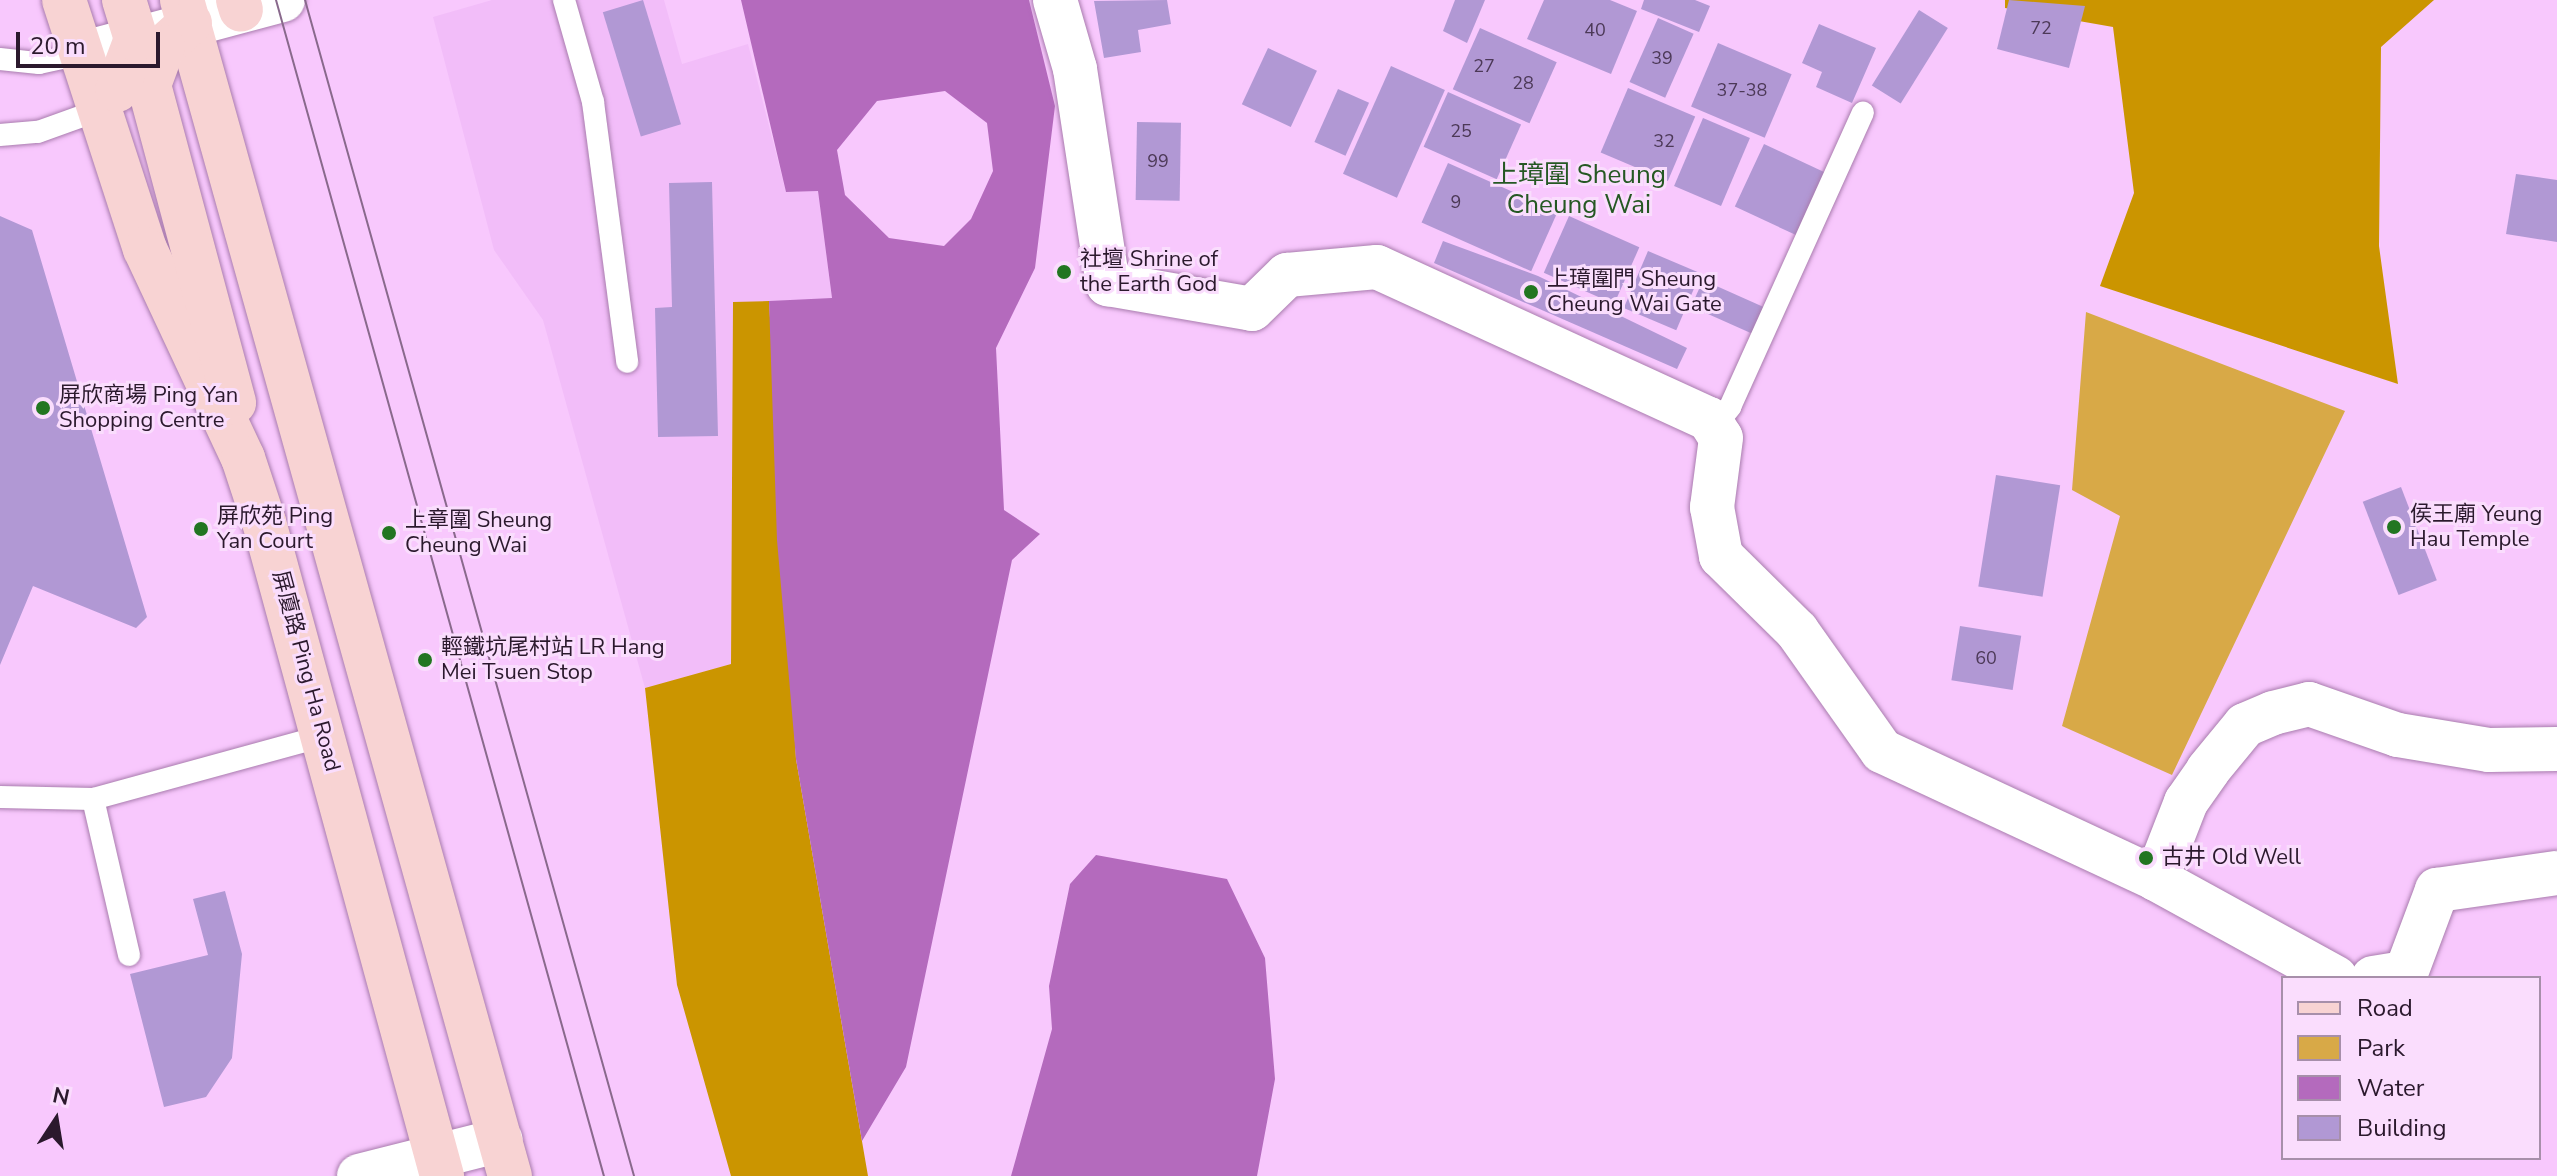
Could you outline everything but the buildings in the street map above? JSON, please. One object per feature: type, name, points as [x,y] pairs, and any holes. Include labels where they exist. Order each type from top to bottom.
[{"type":"street","name":"屏廈路 Ping Ha Road","points":[[64,0],[145,249],[243,458],[324,736],[440,1166]]},
{"type":"street","points":[[80,54],[130,20],[190,22],[240,5],[283,0]]},
{"type":"street","points":[[1055,0],[1075,69],[1108,284],[1252,309],[1287,275],[1377,267],[1714,427],[1721,438],[1712,536],[1721,556],[1797,631],[1882,751],[2156,879],[2332,976]]},
{"type":"street","points":[[99,110],[118,89],[130,20]]},
{"type":"street","points":[[99,110],[149,85],[190,22]]},
{"type":"street","points":[[190,22],[506,1158],[359,1176]]},
{"type":"street","points":[[149,85],[225,352],[243,458]]},
{"type":"street","points":[[2156,879],[2186,802],[2208,770],[2245,725],[2273,713],[2309,704],[2398,735],[2489,750],[2557,749]]},
{"type":"street","points":[[2386,976],[2406,973],[2437,890],[2557,873]]},
{"type":"lane","points":[[564,0],[593,102],[627,362]]},
{"type":"lane","points":[[0,59],[39,63],[80,54]]},
{"type":"lane","points":[[0,135],[38,132],[99,110]]},
{"type":"lane","points":[[1714,427],[1730,407],[1863,113]]},
{"type":"lane","points":[[0,797],[93,799],[324,736]]},
{"type":"lane","points":[[93,799],[129,955]]},
{"type":"shaded area","points":[[492,0],[664,0],[682,64],[748,44],[786,192],[818,191],[832,299],[733,303],[731,664],[645,688],[543,320],[494,250],[433,17]]},
{"type":"shaded area","points":[[2005,0],[2434,0],[2381,47],[2379,246],[2398,384],[2100,286],[2134,193],[2113,27],[2005,8]]},
{"type":"shaded area","points":[[769,301],[796,759],[868,1176],[731,1176],[677,985],[645,688],[731,664],[733,302]]},
{"type":"green space","points":[[2086,312],[2345,411],[2172,775],[2062,726],[2120,516],[2072,490]]},
{"type":"water","points":[[741,0],[1029,0],[1055,106],[1035,268],[996,348],[1004,510],[1040,534],[1012,560],[906,1067],[862,1141],[796,759],[777,540],[769,301],[832,298],[818,191],[786,192]],"holes":[[[945,91],[987,123],[993,171],[971,219],[944,246],[889,238],[845,195],[837,150],[877,101]]]},
{"type":"water","points":[[1096,855],[1227,879],[1265,958],[1275,1079],[1257,1176],[1011,1176],[1052,1029],[1049,986],[1070,884]]},
{"type":"tram line","points":[[276,0],[604,1176]]},
{"type":"tram line","points":[[305,0],[634,1176]]},
{"type":"place","name":"社壇 Shrine of the Earth God","points":[[1064,272]]},
{"type":"place","name":"上璋圍門 Sheung Cheung Wai Gate","points":[[1531,292]]},
{"type":"place","name":"屏欣商場 Ping Yan Shopping Centre","points":[[43,408]]},
{"type":"place","name":"侯王廟 Yeung Hau Temple","points":[[2394,527]]},
{"type":"place","name":"屏欣苑 Ping Yan Court","points":[[201,529]]},
{"type":"place","name":"上章圍 Sheung Cheung Wai","points":[[389,533]]},
{"type":"place","name":"輕鐵坑尾村站 LR Hang Mei Tsuen Stop","points":[[425,660]]},
{"type":"place","name":"古井 Old Well","points":[[2146,858]]},
{"type":"district","name":"上璋圍 Sheung Cheung Wai","points":[[1579,190]]}]
